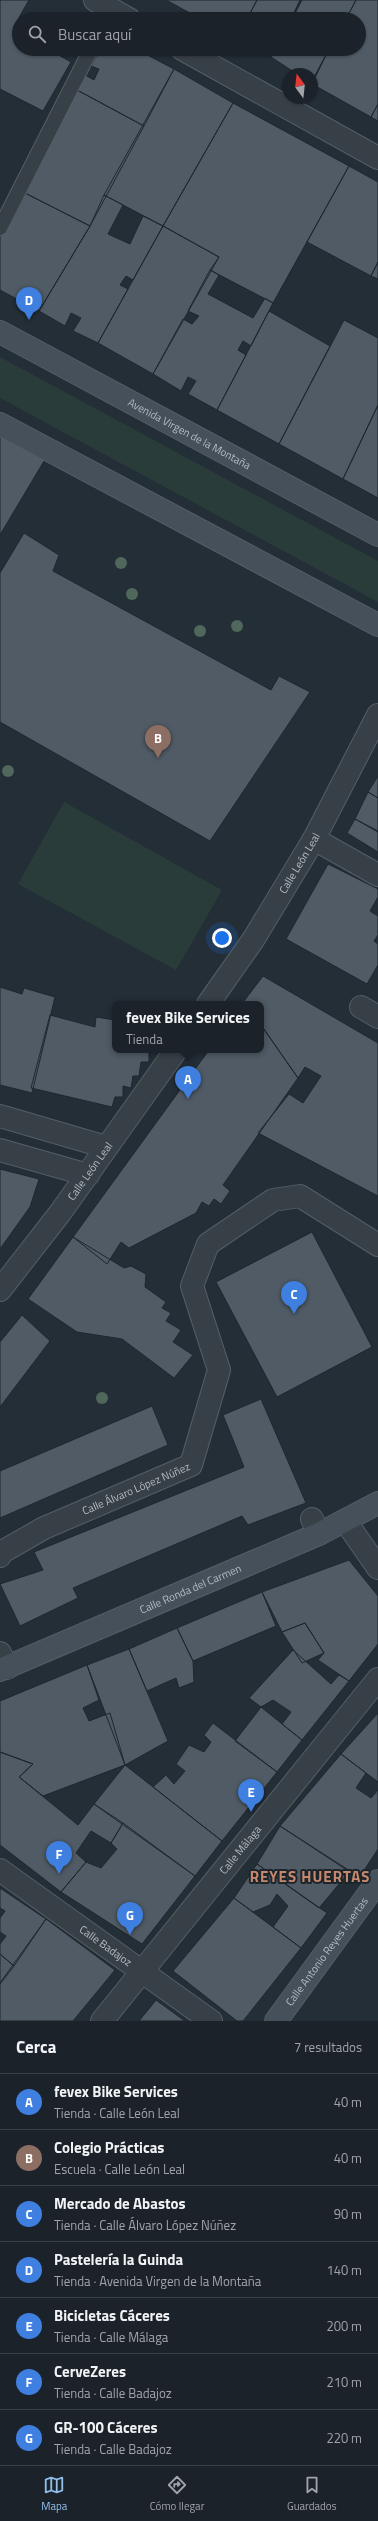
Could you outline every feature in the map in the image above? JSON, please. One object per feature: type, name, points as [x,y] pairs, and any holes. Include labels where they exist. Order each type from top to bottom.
[{"type":"main road","name":"Avenida Virgen de la Montaña","points":[[0,332],[378,535]]},
{"type":"main road","points":[[0,424],[378,625]]},
{"type":"main road","name":"Calle Ronda del Carmen","points":[[2,1664],[315,1526],[346,1522],[378,1503]]},
{"type":"main road","name":"Calle Antonio Reyes Huertas","points":[[276,2021],[378,1881]]},
{"type":"street","points":[[195,56],[378,158]]},
{"type":"street","name":"Calle León Leal","points":[[210,1001],[253,940],[314,839],[378,715]]},
{"type":"street","points":[[314,839],[378,875]]},
{"type":"street","name":"Calle León Leal","points":[[0,1290],[88,1175],[106,1147],[174,1053]]},
{"type":"street","points":[[0,1116],[106,1147]]},
{"type":"street","points":[[0,1150],[88,1175]]},
{"type":"street","name":"Calle Álvaro López Núñez","points":[[0,1556],[2,1552],[44,1528],[191,1465],[219,1370],[192,1286],[208,1244],[273,1200],[300,1196],[378,1245]]},
{"type":"street","points":[[346,1522],[378,1568]]},
{"type":"street","name":"Calle Málaga","points":[[102,2021],[378,1679]]},
{"type":"street","name":"Calle Badajoz","points":[[0,1870],[211,2021]]},
{"type":"lane","points":[[0,228],[87,56]]},
{"type":"green space","points":[[0,357],[378,561],[378,602],[0,398]]},
{"type":"green space","points":[[64,802],[222,890],[176,970],[18,884]]},
{"type":"building","points":[[0,0],[29,0],[22,12],[12,12],[12,56],[60,56],[71,62],[43,111],[0,89]]},
{"type":"building","points":[[166,0],[257,0],[251,12],[188,12]]},
{"type":"building","points":[[257,0],[300,0],[294,12],[251,12]]},
{"type":"building","points":[[302,0],[356,0],[350,12],[296,12]]},
{"type":"building","points":[[356,0],[378,0],[378,104],[371,117],[318,87],[318,72],[326,56],[366,56],[366,12],[350,12]]},
{"type":"building","points":[[96,56],[149,56],[174,69],[144,126],[77,90],[85,75],[94,80],[99,69],[91,66]]},
{"type":"building","points":[[272,56],[325,56],[318,70],[318,68],[288,68]]},
{"type":"building","points":[[174,69],[233,103],[163,226],[104,195]]},
{"type":"building","points":[[77,90],[144,126],[90,226],[21,191]]},
{"type":"building","points":[[233,103],[349,166],[273,303],[210,270],[219,257],[163,226]]},
{"type":"building","points":[[378,104],[378,121],[371,117]]},
{"type":"building","points":[[349,166],[378,182],[378,262],[371,276],[307,242]]},
{"type":"building","points":[[21,191],[90,226],[39,311],[0,290],[0,231]]},
{"type":"building","points":[[104,195],[123,205],[108,234],[130,244],[143,216],[163,226],[133,280],[126,276],[120,285],[128,289],[98,343],[73,331],[81,318],[71,313],[65,326],[39,311],[90,226]]},
{"type":"building","points":[[163,226],[219,257],[153,374],[98,343]]},
{"type":"building","points":[[378,262],[378,279],[371,276]]},
{"type":"building","points":[[210,270],[219,275],[208,294],[253,318],[265,298],[273,303],[251,346],[243,341],[238,350],[246,355],[217,410],[188,394],[196,381],[188,377],[181,391],[153,374],[183,319],[192,324],[199,316],[188,311]]},
{"type":"building","points":[[269,311],[330,346],[279,444],[217,410]]},
{"type":"building","points":[[344,320],[378,338],[378,405],[343,479],[279,444]]},
{"type":"building","points":[[378,405],[378,498],[343,479]]},
{"type":"building","points":[[0,426],[50,451],[0,535]]},
{"type":"building","points":[[24,533],[59,555],[53,571],[271,690],[279,676],[310,692],[210,841],[0,722],[0,573]]},
{"type":"building","points":[[378,776],[378,798],[368,792]]},
{"type":"building","points":[[368,792],[378,798],[378,831],[355,819]]},
{"type":"building","points":[[355,819],[378,832],[378,852],[347,833]]},
{"type":"building","points":[[328,864],[378,889],[378,897],[370,911],[378,916],[378,935],[374,941],[378,944],[378,965],[367,984],[286,939]]},
{"type":"building","points":[[263,976],[378,1043],[378,1196],[258,1133],[289,1094],[303,1103],[321,1076],[305,1067],[298,1078],[264,1029],[264,1001],[244,1001]]},
{"type":"building","points":[[0,987],[22,994],[24,988],[55,997],[32,1093],[0,1085]]},
{"type":"building","points":[[50,1015],[95,1027],[96,1017],[112,1020],[112,1053],[149,1053],[149,1062],[141,1062],[139,1076],[133,1076],[131,1088],[123,1086],[123,1097],[115,1097],[112,1107],[31,1088]]},
{"type":"building","points":[[264,1029],[298,1078],[223,1185],[230,1191],[221,1204],[214,1199],[209,1206],[202,1202],[196,1213],[129,1248],[121,1242],[107,1264],[73,1237],[207,1053],[264,1053]]},
{"type":"building","points":[[0,1169],[39,1179],[30,1207],[0,1249]]},
{"type":"building","points":[[312,1232],[372,1347],[277,1397],[216,1282]]},
{"type":"building","points":[[73,1237],[124,1268],[131,1266],[146,1274],[145,1287],[166,1302],[162,1308],[171,1313],[166,1321],[181,1330],[173,1342],[193,1355],[174,1378],[122,1339],[77,1332],[28,1299]]},
{"type":"building","points":[[22,1315],[50,1341],[0,1407],[0,1342]]},
{"type":"building","points":[[261,1399],[306,1503],[248,1525],[242,1516],[73,1588],[78,1598],[20,1626],[0,1584],[43,1570],[34,1552],[244,1467],[223,1415]]},
{"type":"building","points":[[152,1406],[168,1445],[0,1518],[0,1471]]},
{"type":"building","points":[[349,1560],[378,1596],[378,1644],[349,1681],[318,1660],[324,1653],[305,1623],[282,1632],[262,1592]]},
{"type":"building","points":[[262,1592],[276,1626],[193,1661],[177,1628]]},
{"type":"building","points":[[305,1623],[324,1653],[302,1663],[282,1632]]},
{"type":"building","points":[[177,1628],[193,1661],[194,1682],[179,1688],[176,1678],[147,1691],[129,1649]]},
{"type":"building","points":[[129,1649],[168,1741],[125,1765],[87,1665]]},
{"type":"building","points":[[293,1650],[331,1684],[339,1675],[349,1681],[302,1740],[282,1724],[291,1712],[273,1700],[261,1707],[249,1698]]},
{"type":"building","points":[[87,1665],[99,1700],[83,1708],[89,1721],[110,1713],[125,1765],[43,1796],[19,1777],[33,1764],[0,1752],[0,1701]]},
{"type":"building","points":[[261,1707],[302,1740],[277,1772],[235,1741]]},
{"type":"building","points":[[378,1713],[378,1782],[341,1754]]},
{"type":"building","points":[[213,1723],[277,1772],[222,1841],[153,1787],[166,1775],[174,1784],[185,1771],[176,1764],[189,1745],[204,1752],[211,1742],[204,1735]]},
{"type":"building","points":[[0,1752],[33,1764],[19,1777],[78,1825],[94,1804],[123,1823],[111,1843],[91,1831],[76,1853],[86,1862],[61,1892],[0,1845]]},
{"type":"building","points":[[341,1754],[366,1773],[356,1788],[371,1798],[378,1790],[378,1849],[359,1878],[280,1826]]},
{"type":"building","points":[[125,1765],[222,1841],[195,1876],[94,1804]]},
{"type":"building","points":[[123,1823],[195,1876],[142,1944],[61,1892],[86,1862],[101,1868],[117,1849],[111,1843]]},
{"type":"building","points":[[280,1826],[350,1871],[319,1908],[257,1864]]},
{"type":"building","points":[[257,1864],[327,1913],[301,1948],[273,1927],[288,1906],[277,1894],[270,1905],[253,1912],[234,1898]]},
{"type":"building","points":[[0,1888],[46,1919],[14,1966],[0,1954],[0,1944],[6,1936],[0,1932],[0,1918],[5,1911],[0,1908]]},
{"type":"building","points":[[234,1898],[301,1948],[243,2021],[237,2021],[173,1971]]},
{"type":"building","points":[[46,1919],[115,1970],[73,2021],[0,2021],[0,1983]]},
{"type":"building","points":[[0,1954],[14,1966],[0,1984]]},
{"type":"building","points":[[156,2000],[185,2021],[139,2021]]},
{"type":"place","name":"Pastelería la Guinda","points":[[29,320]]},
{"type":"place","name":"Colegio Prácticas","points":[[158,758]]},
{"type":"place","name":"fevex Bike Services","points":[[188,1099]]},
{"type":"place","name":"Mercado de Abastos","points":[[294,1314]]},
{"type":"place","name":"Bicicletas Cáceres","points":[[251,1812]]},
{"type":"place","name":"CerveZeres","points":[[59,1874]]},
{"type":"place","name":"GR-100 Cáceres","points":[[130,1935]]},
{"type":"district","name":"REYES HUERTAS","points":[[310,1876]]}]
